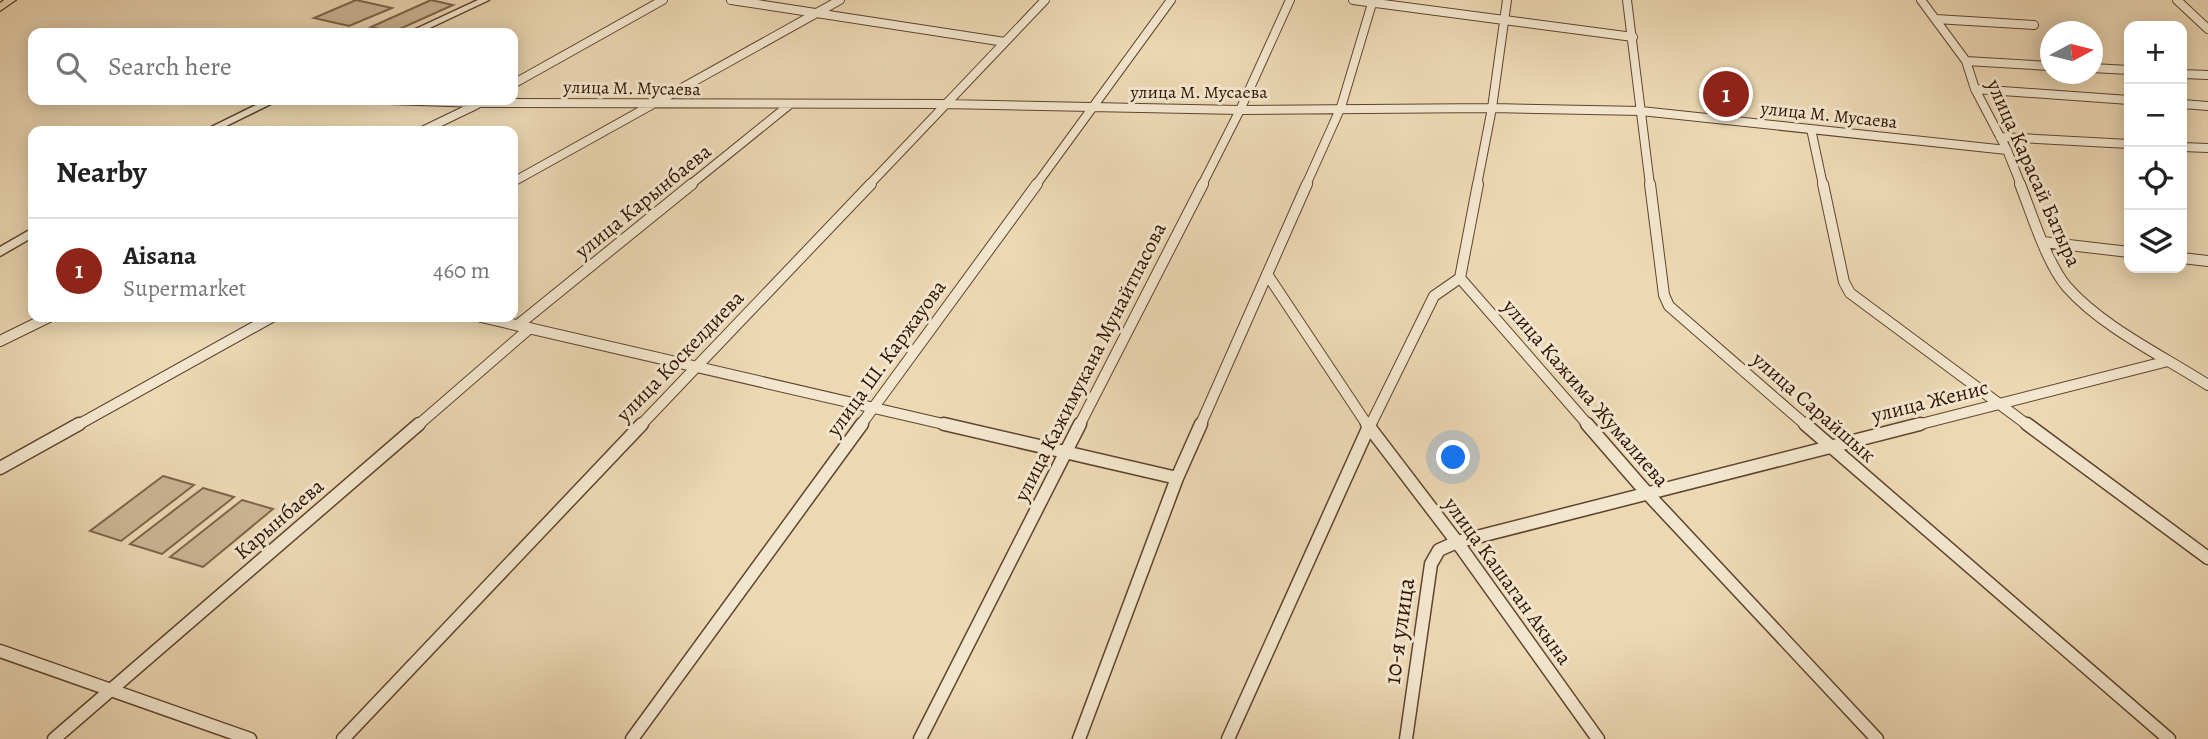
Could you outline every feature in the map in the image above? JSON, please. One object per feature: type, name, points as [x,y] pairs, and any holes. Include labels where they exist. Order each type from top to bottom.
[{"type":"highway","points":[[0,8],[11,0]]},
{"type":"street","points":[[423,28],[485,0]]},
{"type":"street","points":[[518,81],[663,0]]},
{"type":"street","points":[[731,0],[1005,42]]},
{"type":"street","points":[[518,179],[840,0]]},
{"type":"street","name":"улица Коскелдиева","points":[[343,739],[1045,0]]},
{"type":"street","name":"улица Ш. Каржауова","points":[[632,739],[1171,0]]},
{"type":"street","name":"улица Кажимукана Мунайтпасова","points":[[920,739],[1240,110],[1290,0]]},
{"type":"street","points":[[1353,0],[1633,37]]},
{"type":"street","points":[[1228,739],[1369,427],[1434,296],[1460,278],[1492,108],[1507,0]]},
{"type":"street","name":"улица Сарайшык","points":[[1628,0],[1664,295],[1669,306],[2169,739]]},
{"type":"street","name":"улица Карасай Батыра","points":[[1922,0],[1966,61],[1975,89],[2007,150],[2043,242],[2065,285],[2095,314],[2208,385]]},
{"type":"street","points":[[2177,0],[2208,29]]},
{"type":"street","points":[[1079,739],[1177,478],[1341,107],[1372,1]]},
{"type":"street","points":[[1936,19],[2034,25]]},
{"type":"street","points":[[1966,61],[2040,65]]},
{"type":"street","points":[[2103,69],[2124,70]]},
{"type":"street","points":[[2187,74],[2208,75]]},
{"type":"street","points":[[1975,89],[2124,100]]},
{"type":"street","name":"улица М. Мусаева","points":[[518,102],[945,104],[1240,110],[1341,107],[1641,111],[2007,150]]},
{"type":"street","points":[[2187,104],[2208,106]]},
{"type":"street","points":[[219,126],[263,105]]},
{"type":"street","points":[[432,126],[474,105]]},
{"type":"street","name":"улица Карынбаева","points":[[524,326],[789,105]]},
{"type":"street","points":[[1811,129],[1844,282],[1850,293],[1997,405],[2208,558]]},
{"type":"street","points":[[2000,137],[2124,144]]},
{"type":"street","points":[[2187,147],[2208,148]]},
{"type":"street","points":[[0,252],[28,235]]},
{"type":"street","points":[[2043,242],[2124,251]]},
{"type":"street","points":[[2187,259],[2208,261]]},
{"type":"street","name":"улица Кашаган Акына","points":[[1267,274],[1369,427],[1457,542],[1598,739]]},
{"type":"street","name":"улица Кажима Жумалиева","points":[[1460,278],[1646,492],[1877,739]]},
{"type":"street","points":[[0,341],[39,322]]},
{"type":"street","points":[[0,468],[263,322]]},
{"type":"street","points":[[505,322],[1177,478]]},
{"type":"street","name":"Карынбаева","points":[[54,739],[524,326]]},
{"type":"street","name":"улица Женис","points":[[1457,542],[2168,361]]},
{"type":"street","name":"10-я улица","points":[[1406,739],[1431,564],[1438,550],[1457,542]]},
{"type":"street","points":[[0,652],[250,739]]},
{"type":"shaded area","points":[[356,0],[392,8],[349,26],[314,18]]},
{"type":"shaded area","points":[[431,0],[453,5],[402,28],[371,27]]},
{"type":"shaded area","points":[[163,476],[194,485],[121,541],[90,531]]},
{"type":"shaded area","points":[[203,488],[234,497],[162,554],[130,544]]},
{"type":"shaded area","points":[[242,500],[273,509],[203,567],[170,557]]},
{"type":"place","name":"Aisana","points":[[1726,94]]}]
